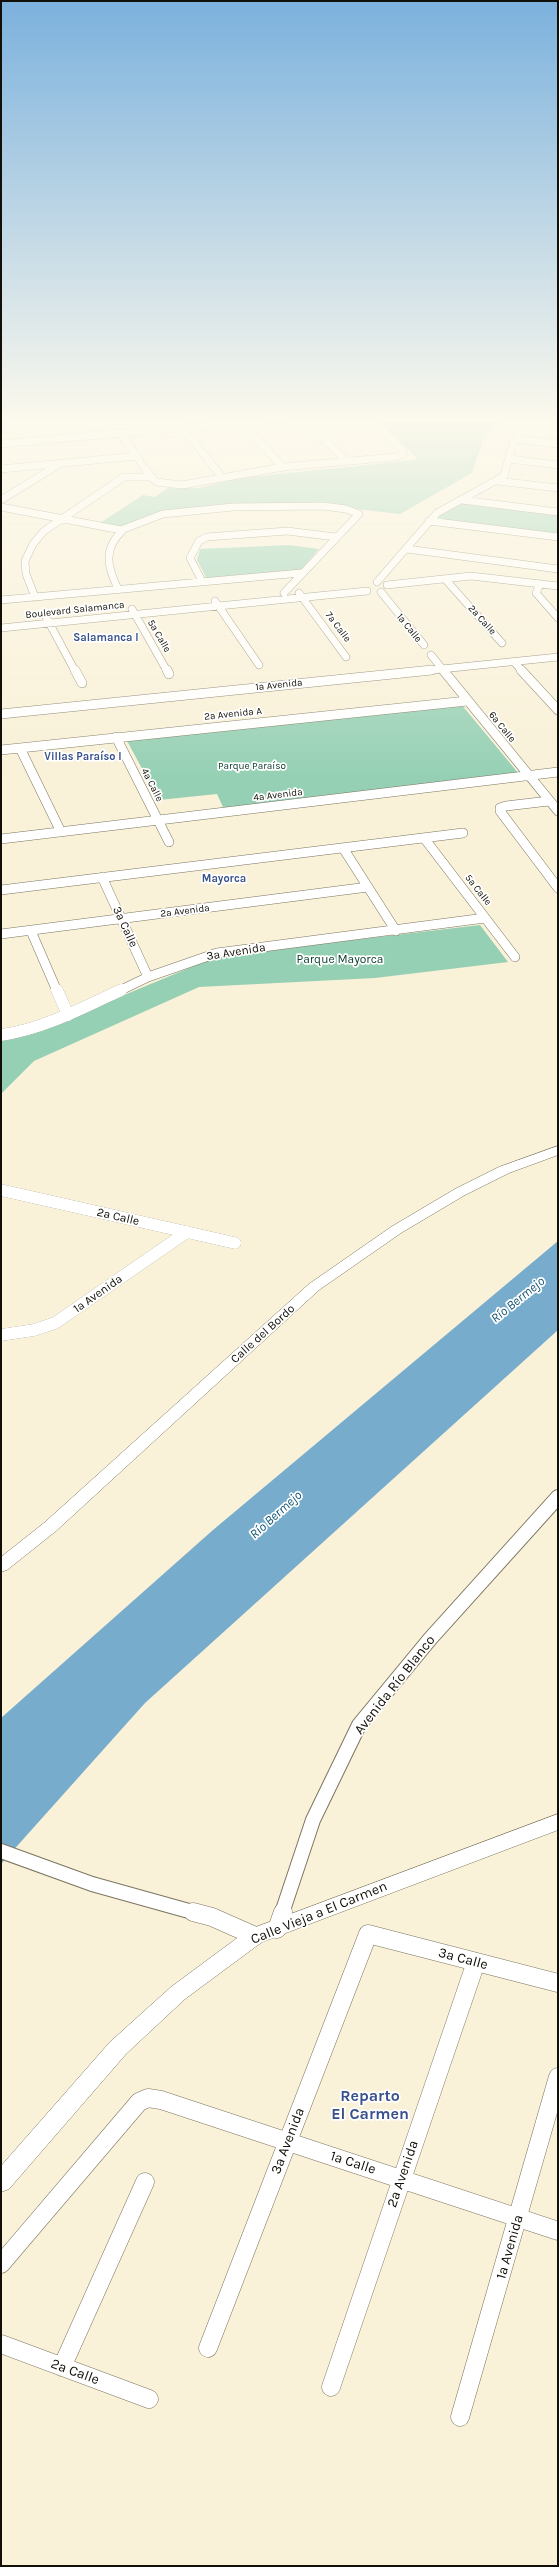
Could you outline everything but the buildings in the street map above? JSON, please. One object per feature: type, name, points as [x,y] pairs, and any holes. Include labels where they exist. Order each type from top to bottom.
[{"type":"street","points":[[35,597],[26,574],[25,561],[32,544],[38,538]]},
{"type":"street","points":[[116,538],[112,543],[106,562],[118,589]]},
{"type":"street","points":[[202,581],[190,558],[199,541],[205,538]]},
{"type":"street","points":[[284,593],[335,538]]},
{"type":"street","points":[[416,538],[377,582],[387,585],[481,576],[540,584],[557,584]]},
{"type":"street","points":[[407,549],[558,569]]},
{"type":"street","points":[[1,600],[302,573]]},
{"type":"street","name":"2a Calle","points":[[445,579],[502,643]]},
{"type":"street","name":"Boulevard Salamanca","points":[[1,628],[48,620],[300,594],[377,582]]},
{"type":"street","points":[[540,584],[536,593],[558,618]]},
{"type":"street","points":[[361,585],[361,588],[367,591]]},
{"type":"street","points":[[381,592],[387,589],[387,585]]},
{"type":"street","name":"Boulevard Salamanca","points":[[216,603],[284,593],[381,592]]},
{"type":"street","name":"1a Calle","points":[[381,592],[424,645]]},
{"type":"street","name":"7a Calle","points":[[300,594],[346,656]]},
{"type":"street","points":[[216,603],[259,666]]},
{"type":"street","name":"5a Calle","points":[[133,611],[169,674]]},
{"type":"street","points":[[48,620],[82,683]]},
{"type":"street","name":"Boulevard Salamanca","points":[[1,621],[48,620]]},
{"type":"street","name":"6a Calle","points":[[431,654],[440,668],[558,811]]},
{"type":"street","name":"1a Avenida","points":[[1,714],[558,657]]},
{"type":"street","points":[[514,662],[558,710]]},
{"type":"street","name":"2a Avenida A","points":[[1,750],[467,701]]},
{"type":"street","name":"4a Calle","points":[[116,737],[169,842]]},
{"type":"street","points":[[20,748],[61,832]]},
{"type":"street","name":"4a Avenida","points":[[1,839],[558,772]]},
{"type":"street","points":[[549,801],[506,806],[500,808],[500,812],[558,888]]},
{"type":"street","points":[[1,890],[463,833]]},
{"type":"street","name":"5a Calle","points":[[424,838],[515,957]]},
{"type":"street","points":[[343,848],[396,930]]},
{"type":"street","name":"3a Calle","points":[[102,878],[148,977]]},
{"type":"street","name":"2a Avenida","points":[[1,934],[368,887]]},
{"type":"street","name":"3a Avenida","points":[[1,1035],[15,1033],[68,1015],[148,977],[217,953],[485,918]]},
{"type":"street","points":[[31,931],[68,1015]]},
{"type":"street","name":"Calle del Bordo","points":[[1,1566],[50,1527],[314,1287],[396,1230],[460,1192],[504,1170],[558,1150]]},
{"type":"street","name":"2a Calle","points":[[1,1190],[235,1243]]},
{"type":"street","name":"1a Avenida","points":[[1,1334],[34,1330],[55,1323],[187,1232]]},
{"type":"street","name":"Avenida Río Blanco","points":[[277,1929],[313,1820],[359,1725],[430,1639],[558,1497]]},
{"type":"street","name":"Calle Vieja a El Carmen","points":[[1,2182],[122,2043],[178,1993],[255,1936],[558,1822]]},
{"type":"street","points":[[5,1853],[135,1898],[212,1917],[255,1936]]},
{"type":"street","name":"3a Avenida","points":[[208,2348],[368,1934]]},
{"type":"street","name":"3a Calle","points":[[368,1934],[558,1983]]},
{"type":"street","name":"2a Avenida","points":[[331,2387],[476,1962]]},
{"type":"street","name":"1a Avenida","points":[[460,2417],[519,2218],[558,2077]]},
{"type":"street","name":"1a Calle","points":[[1,2264],[139,2102],[148,2098],[288,2142],[558,2231]]},
{"type":"street","points":[[62,2367],[145,2182]]},
{"type":"street","name":"2a Calle","points":[[1,2344],[150,2399]]},
{"type":"green space","points":[[289,545],[319,549],[300,571],[207,579],[197,560],[200,549]]},
{"type":"green space","name":"Parque Paraíso","points":[[461,704],[519,774],[224,809],[217,794],[159,800],[126,739]]},
{"type":"green space","name":"Parque Mayorca","points":[[480,925],[508,962],[375,978],[199,987],[34,1061],[1,1094],[1,1040],[8,1040],[40,1030],[218,956]]},
{"type":"water","name":"Río Bermejo","points":[[558,1241],[558,1330],[145,1703],[1,1864],[1,1718],[213,1530]]},
{"type":"district","name":"Salamanca I","points":[[106,638]]},
{"type":"district","name":"Villas Paraíso I","points":[[83,757]]},
{"type":"district","name":"Mayorca","points":[[224,879]]},
{"type":"district","name":"Reparto El Carmen","points":[[370,2105]]}]
